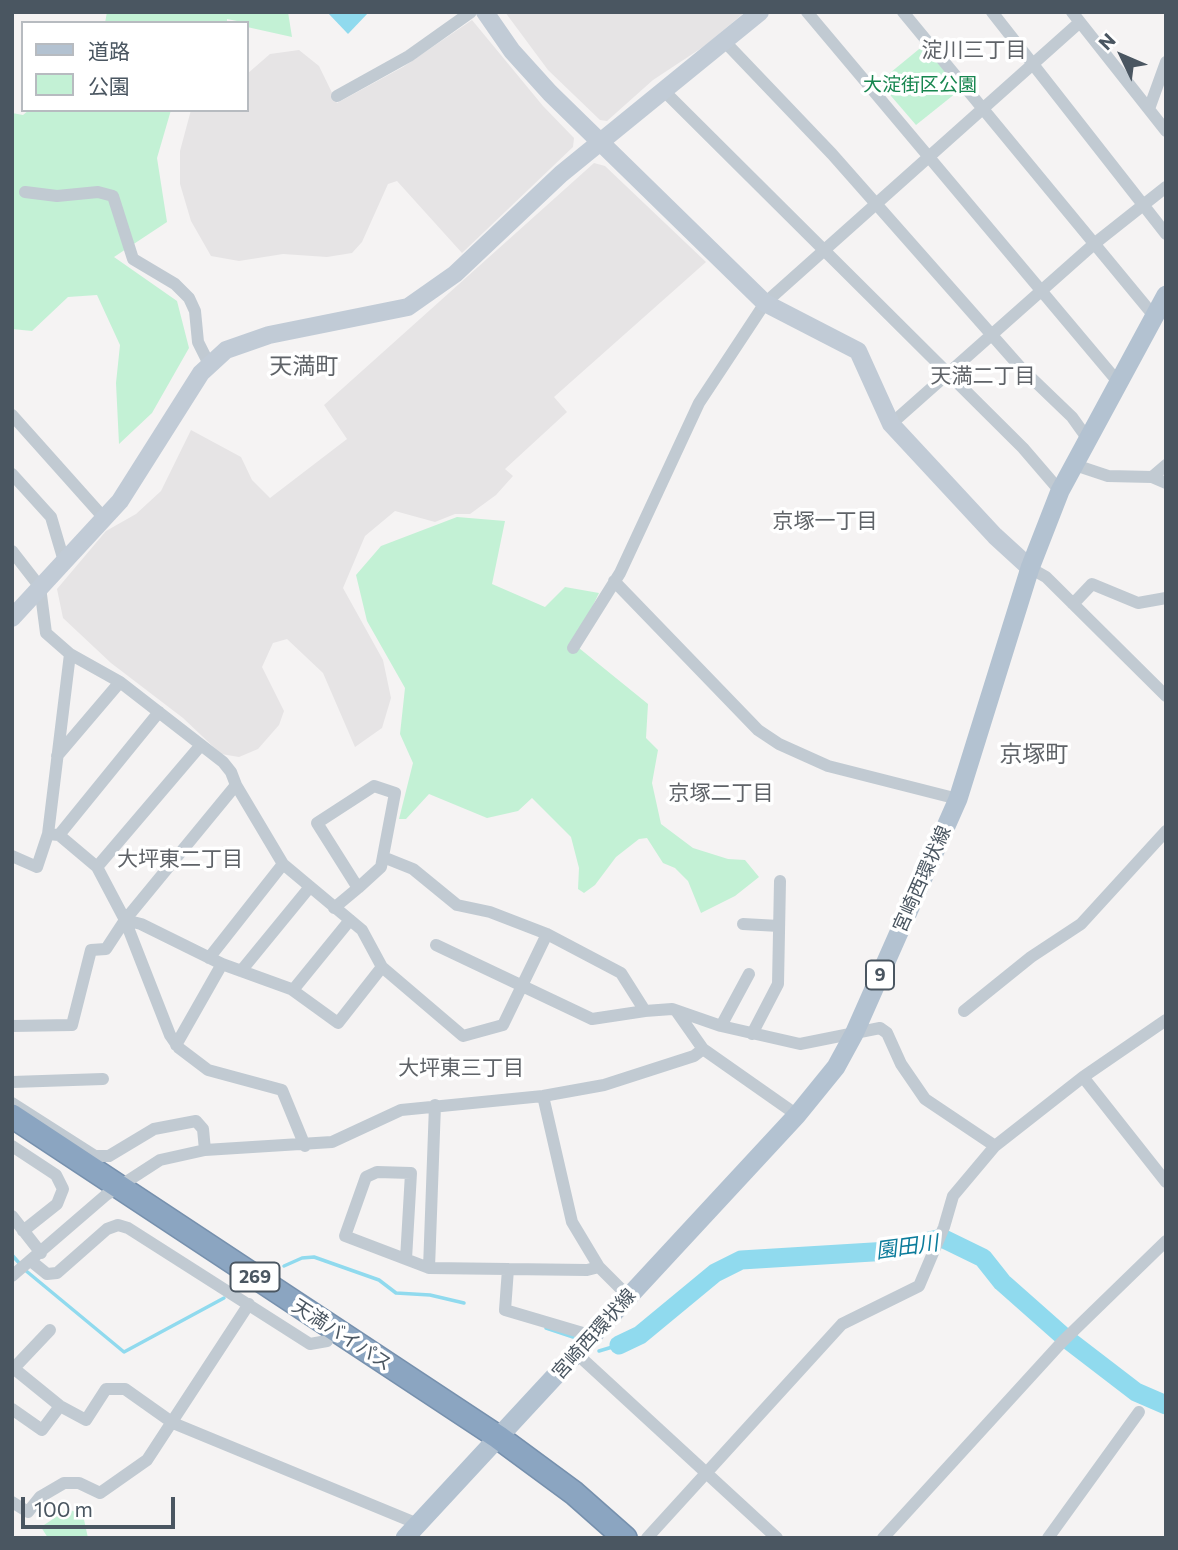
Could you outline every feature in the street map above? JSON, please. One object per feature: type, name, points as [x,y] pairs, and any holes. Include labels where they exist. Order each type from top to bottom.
[{"type":"highway","name":"天満バイパス","points":[[12,1116],[112,1191],[327,1341],[493,1443]]},
{"type":"highway","name":"天満バイパス","points":[[12,1133],[112,1191],[493,1443]]},
{"type":"highway","name":"269","points":[[493,1443],[605,1538]]},
{"type":"highway","name":"269","points":[[493,1443],[574,1493],[625,1538]]},
{"type":"main road","name":"宮崎西環状線","points":[[412,1531],[797,1115],[836,1067],[854,1034],[958,799],[1030,568],[1060,491],[1072,464],[1166,295]]},
{"type":"street","points":[[337,96],[409,56],[471,12]]},
{"type":"street","points":[[485,12],[512,51],[600,143],[765,303],[858,351],[891,424],[995,536],[1030,568],[1046,577],[1166,696]]},
{"type":"street","points":[[12,618],[133,484],[209,364],[226,350],[244,341],[408,307],[454,274],[561,174],[760,12]]},
{"type":"street","points":[[807,12],[1118,382]]},
{"type":"street","points":[[903,12],[1154,316]]},
{"type":"street","points":[[992,12],[1166,234]]},
{"type":"street","points":[[573,648],[614,581],[699,403],[765,303],[1032,66],[1076,17],[1166,131]]},
{"type":"street","points":[[725,42],[875,204],[992,336],[1072,417],[1087,438]]},
{"type":"street","points":[[1149,109],[1166,62]]},
{"type":"street","points":[[663,90],[1023,448],[1060,491]]},
{"type":"street","points":[[891,424],[1094,244],[1166,187]]},
{"type":"street","points":[[26,192],[57,196],[98,192],[113,196],[133,259],[175,284],[189,299],[195,311],[198,342],[209,364]]},
{"type":"street","points":[[12,415],[104,519]]},
{"type":"street","points":[[1072,464],[1108,476],[1152,477],[1166,483]]},
{"type":"street","points":[[1152,477],[1166,465]]},
{"type":"street","points":[[12,474],[51,517],[64,561]]},
{"type":"street","points":[[12,551],[40,587],[46,634],[70,653],[120,682],[232,772],[236,785],[283,864],[362,930],[382,967],[463,1036],[503,1025],[547,934]]},
{"type":"street","points":[[614,581],[758,730],[779,744],[828,765],[958,799]]},
{"type":"street","points":[[1073,604],[1092,584],[1138,603],[1166,598]]},
{"type":"street","points":[[53,834],[57,757],[70,653]]},
{"type":"street","points":[[57,757],[120,682]]},
{"type":"street","points":[[12,856],[37,867],[53,834],[159,712]]},
{"type":"street","points":[[97,867],[201,745]]},
{"type":"street","points":[[12,1026],[72,1025],[91,950],[106,948],[125,920],[236,785]]},
{"type":"street","points":[[334,908],[358,888],[381,867],[395,793],[374,786],[317,823],[358,888]]},
{"type":"street","points":[[964,1011],[1031,957],[1082,924],[1166,831]]},
{"type":"street","points":[[53,834],[97,867],[125,920],[176,1045],[191,1060],[208,1070],[282,1090],[305,1146]]},
{"type":"street","points":[[383,857],[413,869],[457,905],[490,912],[547,934],[621,973],[645,1011]]},
{"type":"street","points":[[209,958],[283,864]]},
{"type":"street","points":[[752,1034],[778,984],[780,881]]},
{"type":"street","points":[[242,971],[309,888]]},
{"type":"street","points":[[125,920],[141,924],[222,964],[293,990],[338,1023],[382,967]]},
{"type":"street","points":[[293,990],[350,920]]},
{"type":"street","points":[[743,924],[779,926]]},
{"type":"street","points":[[436,945],[592,1019],[672,1009],[703,1049],[797,1115]]},
{"type":"street","points":[[176,1045],[222,964]]},
{"type":"street","points":[[721,1026],[749,974]]},
{"type":"street","points":[[677,1013],[800,1044],[880,1028],[887,1033],[901,1064],[925,1099],[995,1146]]},
{"type":"street","points":[[648,1538],[842,1324],[919,1286],[944,1227],[953,1196],[995,1146],[1083,1077],[1166,1020]]},
{"type":"street","points":[[26,1265],[112,1191],[160,1160],[205,1150],[305,1146],[332,1142],[401,1110],[543,1096],[631,1078],[694,1056],[703,1049]]},
{"type":"street","points":[[1083,1077],[1166,1182]]},
{"type":"street","points":[[12,1082],[103,1079]]},
{"type":"street","points":[[543,1096],[565,1202],[572,1222],[599,1267],[628,1296]]},
{"type":"street","points":[[12,1103],[95,1156],[109,1156],[154,1129],[196,1121],[202,1129],[205,1150]]},
{"type":"street","points":[[429,1268],[435,1105]]},
{"type":"street","points":[[12,1146],[56,1175],[63,1189],[57,1204],[23,1231]]},
{"type":"street","points":[[406,1259],[411,1173],[377,1172],[366,1177],[345,1237],[429,1268],[587,1270],[599,1267]]},
{"type":"street","points":[[12,1216],[23,1231],[26,1265]]},
{"type":"street","points":[[26,1265],[47,1274],[57,1273],[107,1229],[118,1225],[128,1228],[310,1344],[327,1341]]},
{"type":"street","points":[[883,1538],[1074,1329],[1166,1241]]},
{"type":"street","points":[[508,1269],[505,1310],[593,1336]]},
{"type":"street","points":[[12,1502],[28,1513],[40,1497],[64,1483],[79,1483],[100,1493],[147,1460],[249,1304]]},
{"type":"street","points":[[50,1330],[13,1367],[60,1406],[86,1420],[106,1390],[125,1388],[173,1423],[412,1531]]},
{"type":"street","points":[[577,1354],[777,1538]]},
{"type":"street","points":[[12,1409],[42,1430],[60,1406]]},
{"type":"street","points":[[1048,1538],[1139,1412]]},
{"type":"shaded area","points":[[505,12],[745,12],[706,45],[653,80],[607,121],[600,120],[548,70]]},
{"type":"shaded area","points":[[472,20],[543,106],[574,138],[573,147],[462,253],[397,181],[388,184],[362,242],[352,253],[327,257],[283,254],[239,261],[211,256],[191,221],[180,184],[180,151],[190,112],[248,112],[248,73],[270,54],[299,50],[319,66],[337,103],[403,67]]},
{"type":"shaded area","points":[[594,163],[605,166],[706,262],[554,397],[567,412],[505,469],[513,476],[496,495],[470,514],[455,514],[435,522],[395,511],[365,536],[343,588],[383,660],[391,698],[382,728],[355,747],[323,673],[287,639],[273,643],[262,667],[284,711],[279,725],[258,749],[239,757],[221,754],[183,718],[111,663],[63,618],[57,589],[106,531],[136,514],[161,491],[191,430],[241,457],[252,480],[270,498],[347,439],[324,405]]},
{"type":"green space","points":[[107,12],[288,12],[292,37],[248,27],[248,21],[227,19],[105,21]]},
{"type":"green space","name":"大淀街区公園","points":[[924,45],[961,89],[916,125],[879,82]]},
{"type":"green space","points":[[27,112],[170,112],[157,158],[167,222],[114,257],[177,301],[189,348],[152,413],[119,444],[116,383],[120,345],[97,295],[68,297],[32,331],[12,329],[12,113],[23,115]]},
{"type":"green space","points":[[457,517],[505,521],[492,584],[545,607],[565,587],[599,593],[574,644],[648,704],[646,738],[658,750],[652,783],[661,824],[693,848],[728,859],[745,860],[759,877],[735,896],[701,913],[688,881],[675,868],[663,863],[647,838],[639,839],[616,857],[595,885],[584,893],[578,889],[579,868],[571,837],[532,798],[518,811],[487,818],[429,794],[406,819],[399,819],[413,763],[400,734],[405,688],[367,621],[356,575],[381,546]]},
{"type":"green space","points":[[68,1509],[83,1515],[88,1538],[48,1538],[41,1527]]},
{"type":"water","points":[[327,12],[369,12],[348,34]]},
{"type":"waterway","name":"園田川","points":[[619,1345],[640,1335],[715,1273],[741,1260],[889,1251],[942,1238],[983,1258],[1002,1282],[1063,1336],[1136,1392],[1166,1405]]},
{"type":"waterway","points":[[12,1255],[20,1264]]},
{"type":"waterway","points":[[284,1266],[302,1258],[314,1257],[379,1280],[396,1293],[430,1295],[464,1303]]},
{"type":"waterway","points":[[25,1270],[124,1352],[224,1298]]},
{"type":"waterway","points":[[546,1328],[573,1337]]},
{"type":"waterway","points":[[599,1351],[619,1345]]},
{"type":"district","name":"淀川三丁目","points":[[974,50]]},
{"type":"district","name":"天満町","points":[[304,366]]},
{"type":"district","name":"天満二丁目","points":[[983,376]]},
{"type":"district","name":"京塚一丁目","points":[[825,521]]},
{"type":"district","name":"京塚町","points":[[1034,754]]},
{"type":"district","name":"京塚二丁目","points":[[721,793]]},
{"type":"district","name":"大坪東二丁目","points":[[180,859]]},
{"type":"district","name":"大坪東三丁目","points":[[461,1068]]}]
